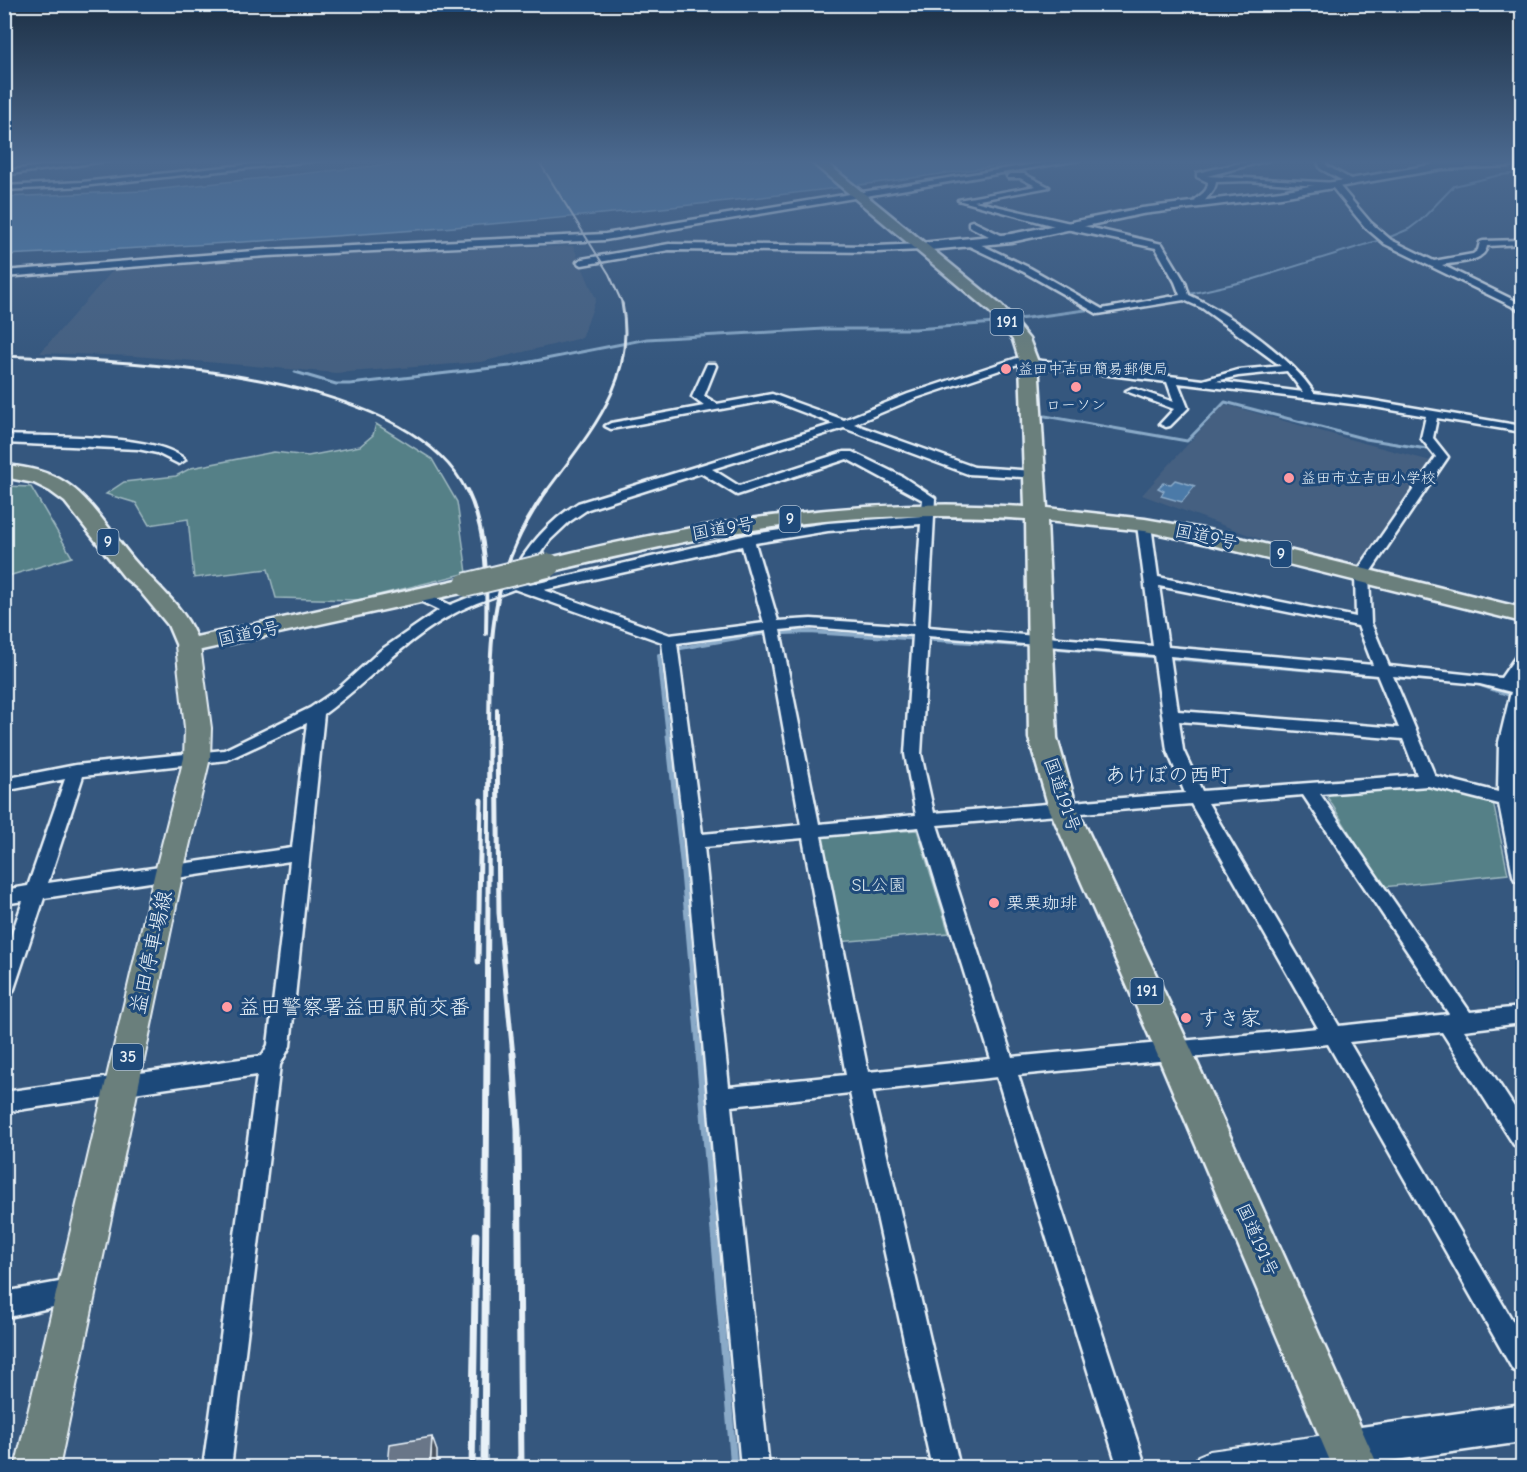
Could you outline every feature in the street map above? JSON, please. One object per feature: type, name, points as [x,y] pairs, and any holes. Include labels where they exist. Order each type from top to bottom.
[{"type":"highway","name":"国道191号","points":[[899,229],[996,309],[1021,339],[1029,362],[1043,738],[1063,808],[1173,1049],[1352,1458]]},
{"type":"highway","name":"9","points":[[4,471],[44,479],[62,488],[179,624],[188,646]]},
{"type":"highway","name":"国道9号","points":[[188,646],[707,531],[783,519],[872,511],[929,515],[1036,514],[1144,525],[1201,535],[1522,615]]},
{"type":"main road","points":[[921,247],[1002,239],[1053,229]]},
{"type":"main road","name":"益田停車場線","points":[[37,1467],[169,872],[197,758],[198,728],[188,646]]},
{"type":"main road","points":[[1352,1458],[1522,1423]]},
{"type":"street","points":[[4,274],[267,253],[605,237],[654,229]]},
{"type":"street","points":[[981,229],[1002,239]]},
{"type":"street","points":[[1079,229],[1159,246],[1180,282],[1185,297]]},
{"type":"street","points":[[1372,229],[1388,242],[1522,308]]},
{"type":"street","points":[[968,242],[1027,270],[1101,312],[1185,297],[1224,317],[1290,368],[1300,378],[1310,395]]},
{"type":"street","points":[[1433,264],[1476,256],[1482,251],[1484,244],[1522,242]]},
{"type":"street","points":[[582,261],[669,247],[877,249],[921,247]]},
{"type":"street","points":[[514,584],[525,559],[573,512],[596,501],[844,424],[912,396],[1010,362],[1029,362],[1060,368],[1310,395],[1522,429]]},
{"type":"street","points":[[711,366],[698,397],[716,408]]},
{"type":"street","points":[[1197,382],[1238,373],[1290,368]]},
{"type":"street","points":[[1171,379],[1182,408]]},
{"type":"street","points":[[1132,391],[1182,408]]},
{"type":"street","points":[[611,426],[772,397],[972,471],[1035,475]]},
{"type":"street","points":[[1166,424],[1182,408]]},
{"type":"street","points":[[1428,780],[1364,623],[1362,574],[1442,458],[1427,438],[1432,413]]},
{"type":"street","points":[[4,439],[138,445],[161,450],[179,460]]},
{"type":"street","points":[[702,468],[737,491],[848,455],[900,480],[929,498],[913,754],[926,820],[1132,1467]]},
{"type":"street","points":[[530,589],[747,539],[929,515]]},
{"type":"street","points":[[1144,525],[1175,750],[1196,797],[1522,1360]]},
{"type":"street","points":[[747,539],[772,626],[859,1083],[945,1467]]},
{"type":"street","points":[[1152,580],[1364,623]]},
{"type":"street","points":[[6,780],[226,755],[316,712],[344,692],[386,653],[424,624],[449,610],[514,584],[669,640],[811,623],[1038,640],[1480,679],[1506,684],[1519,690],[1507,742],[1507,800],[1522,875]]},
{"type":"street","points":[[421,596],[449,610]]},
{"type":"street","points":[[669,640],[694,841],[755,1467]]},
{"type":"street","points":[[1506,684],[1522,658]]},
{"type":"street","points":[[217,1467],[269,1064],[279,1046],[316,712]]},
{"type":"street","points":[[1170,716],[1409,734]]},
{"type":"street","points":[[4,988],[76,771]]},
{"type":"street","points":[[694,841],[1063,808],[1428,780],[1507,800]]},
{"type":"street","points":[[1308,789],[1456,1022],[1522,1138]]},
{"type":"street","points":[[4,897],[301,853]]},
{"type":"street","points":[[718,1098],[1173,1049],[1522,1015]]},
{"type":"street","points":[[4,1102],[269,1064]]},
{"type":"street","points":[[4,1305],[76,1291]]},
{"type":"street","points":[[1210,1467],[1352,1458]]},
{"type":"shaded area","points":[[5,229],[432,229],[264,241],[5,255]]},
{"type":"shaded area","points":[[573,246],[596,299],[582,338],[481,362],[336,373],[135,356],[40,353],[115,268],[324,254]]},
{"type":"shaded area","name":"益田市立吉田小学校","points":[[1224,404],[1431,461],[1359,566],[1273,544],[1142,495]]},
{"type":"shaded area","points":[[1175,480],[1195,486],[1182,502],[1161,496],[1164,491],[1158,488],[1163,483],[1171,484]]},
{"type":"green space","points":[[376,424],[432,459],[457,502],[467,573],[358,600],[276,598],[268,569],[194,578],[188,519],[149,525],[136,503],[106,494],[124,482],[176,476],[191,468],[274,452],[308,456],[360,446],[373,435]]},
{"type":"green space","points":[[5,486],[31,487],[72,557],[5,577]]},
{"type":"green space","points":[[1430,787],[1493,802],[1508,874],[1383,887],[1326,795]]},
{"type":"green space","name":"SL公園","points":[[917,830],[949,933],[837,942],[815,837]]},
{"type":"building","points":[[432,1437],[430,1467],[388,1467],[390,1444]]},
{"type":"waterway","points":[[1185,295],[1251,280],[1390,237],[1409,229]]},
{"type":"waterway","points":[[1126,305],[1144,302]]},
{"type":"waterway","points":[[1019,319],[1137,303]]},
{"type":"waterway","points":[[295,372],[336,384],[350,384],[510,366],[647,339],[824,329],[915,329],[995,323]]},
{"type":"waterway","points":[[1045,416],[1187,441],[1225,402],[1366,439],[1433,450]]},
{"type":"waterway","points":[[681,648],[759,634],[809,632],[1020,645]]},
{"type":"waterway","points":[[1058,648],[1381,676]]},
{"type":"waterway","points":[[659,655],[668,736]]},
{"type":"waterway","points":[[1390,677],[1475,683],[1522,699]]},
{"type":"waterway","points":[[668,735],[682,861],[699,1056]]},
{"type":"waterway","points":[[699,1054],[734,1468]]},
{"type":"railway","points":[[581,229],[609,274],[623,305]]},
{"type":"railway","points":[[546,492],[593,427],[616,382],[623,357],[625,331],[622,303]]},
{"type":"railway","points":[[4,356],[118,362],[187,369],[258,380],[326,396],[386,420],[435,451],[467,492]]},
{"type":"railway","points":[[467,490],[483,543],[486,579],[486,634]]},
{"type":"railway","points":[[489,736],[490,668],[496,607],[513,549],[547,490]]},
{"type":"railway","points":[[497,709],[497,735]]},
{"type":"railway","points":[[487,1056],[489,735]]},
{"type":"railway","points":[[497,735],[499,913],[513,1056]]},
{"type":"railway","points":[[478,962],[481,800]]},
{"type":"railway","points":[[484,1468],[487,1054]]},
{"type":"railway","points":[[513,1054],[518,1130],[521,1468]]},
{"type":"railway","points":[[472,1468],[476,1235]]},
{"type":"place","name":"益田中吉田簡易郵便局","points":[[1006,369]]},
{"type":"place","name":"ローソン","points":[[1076,387]]},
{"type":"place","name":"益田市立吉田小学校","points":[[1289,478]]},
{"type":"place","name":"栗栗珈琲","points":[[994,903]]},
{"type":"place","name":"益田警察署益田駅前交番","points":[[227,1007]]},
{"type":"place","name":"すき家","points":[[1186,1018]]},
{"type":"district","name":"あけぼの西町","points":[[1168,775]]}]
